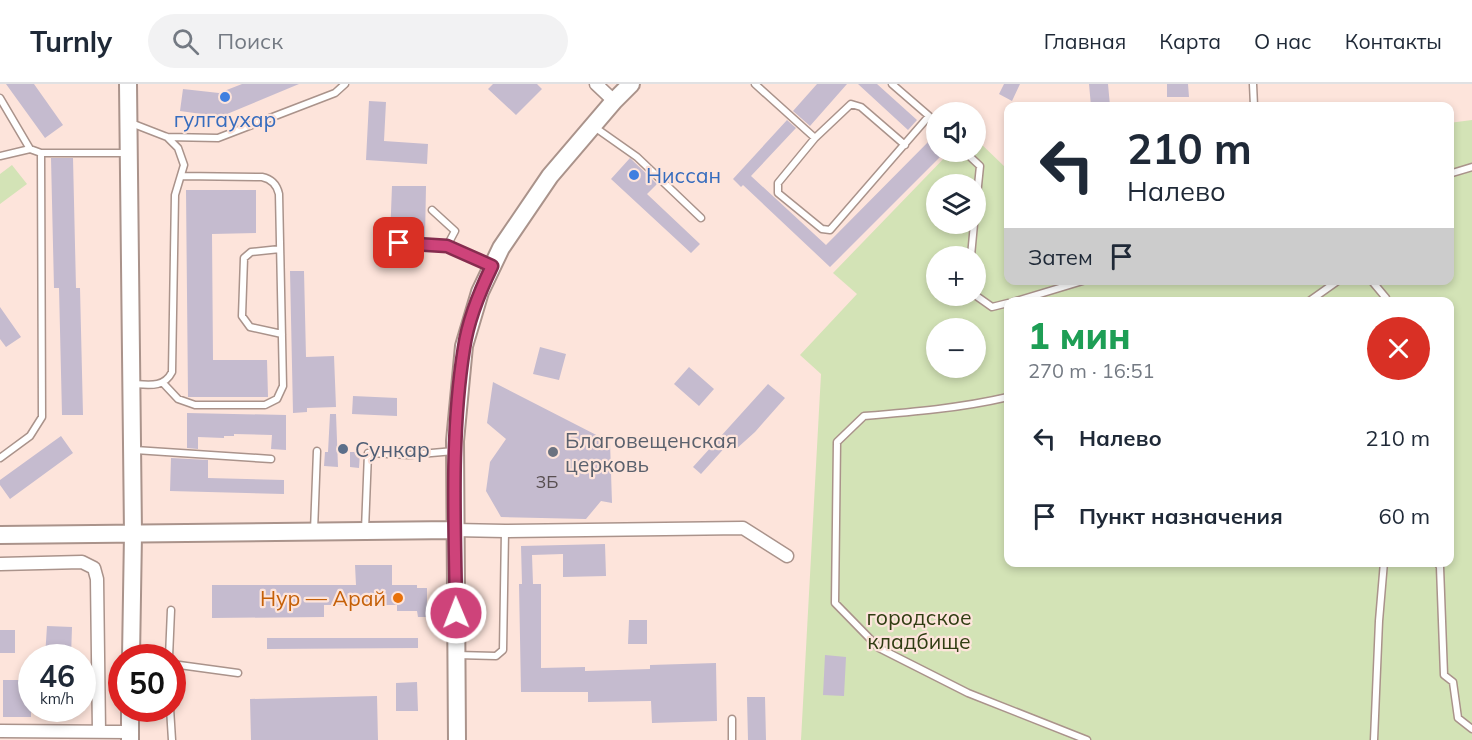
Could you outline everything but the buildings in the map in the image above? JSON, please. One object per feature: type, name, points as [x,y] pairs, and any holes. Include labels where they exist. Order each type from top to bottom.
[{"type":"street","points":[[128,84],[133,534],[131,644]]},
{"type":"street","points":[[596,84],[614,101]]},
{"type":"street","points":[[457,740],[455,451],[464,346],[480,292],[501,248],[550,176],[631,84]]},
{"type":"street","points":[[0,535],[743,528],[787,556]]},
{"type":"street","points":[[0,564],[82,562],[94,568],[97,579],[99,732]]},
{"type":"street","points":[[0,731],[99,732],[125,736]]},
{"type":"lane","points":[[128,122],[167,136],[218,138],[335,93],[345,84]]},
{"type":"lane","points":[[755,84],[815,138]]},
{"type":"lane","points":[[892,84],[926,114]]},
{"type":"lane","points":[[1253,84],[1254,102]]},
{"type":"lane","points":[[0,99],[30,149]]},
{"type":"lane","points":[[905,145],[861,106],[851,104],[815,138],[778,183],[778,193],[822,229],[830,230],[905,145],[926,119]]},
{"type":"lane","points":[[593,126],[637,157],[701,218]]},
{"type":"lane","points":[[130,384],[163,383],[172,372],[175,195],[184,165],[182,153],[167,136]]},
{"type":"lane","points":[[0,156],[30,149],[41,153],[128,153]]},
{"type":"lane","points":[[0,458],[30,436],[42,417],[41,153]]},
{"type":"lane","points":[[1454,172],[1472,167]]},
{"type":"lane","points":[[163,383],[178,399],[190,404],[265,405],[277,399],[283,386],[278,190],[271,180],[262,177],[181,176]]},
{"type":"lane","points":[[432,210],[455,231],[447,246]]},
{"type":"lane","points":[[399,243],[447,246],[492,266]]},
{"type":"lane","points":[[280,249],[251,252],[244,258],[242,316],[250,327],[282,334]]},
{"type":"lane","points":[[1030,297],[1069,285]]},
{"type":"lane","points":[[1315,297],[1332,285]]},
{"type":"lane","points":[[1375,285],[1385,297]]},
{"type":"lane","points":[[986,303],[992,308],[1004,304]]},
{"type":"lane","points":[[1004,398],[919,412],[864,416],[837,442],[835,603],[879,648],[968,693],[1087,740]]},
{"type":"lane","points":[[131,450],[271,459]]},
{"type":"lane","points":[[314,532],[317,451]]},
{"type":"lane","points":[[365,531],[368,453],[409,455],[455,451]]},
{"type":"lane","points":[[457,655],[496,656],[502,650],[505,531]]},
{"type":"lane","points":[[1374,740],[1384,567]]},
{"type":"lane","points":[[1440,567],[1444,675],[1453,682],[1458,718],[1472,729]]},
{"type":"lane","points":[[170,644],[171,610]]},
{"type":"lane","points":[[186,666],[238,673]]},
{"type":"lane","points":[[732,718],[732,740]]},
{"type":"lane","points":[[171,722],[172,740]]},
{"type":"green space","name":"городское кладбище","points":[[1472,120],[1472,740],[801,740],[821,374],[800,355],[857,294],[833,273],[926,177],[926,234],[986,234],[986,174],[929,174],[940,162],[986,162],[986,149],[1004,166],[1004,285],[1454,285],[1454,122]]},
{"type":"green space","points":[[12,165],[27,184],[0,204],[0,174]]},
{"type":"place","name":"гулгаухар","points":[[225,97]]},
{"type":"place","name":"Ниссан","points":[[634,175]]},
{"type":"place","name":"Сункар","points":[[343,449]]},
{"type":"place","name":"Благовещенская церковь","points":[[553,452]]},
{"type":"place","name":"Нур — Арай","points":[[398,598]]},
{"type":"route","points":[[399,243],[447,246],[492,266],[480,292],[464,346],[455,441],[456,613]]}]
